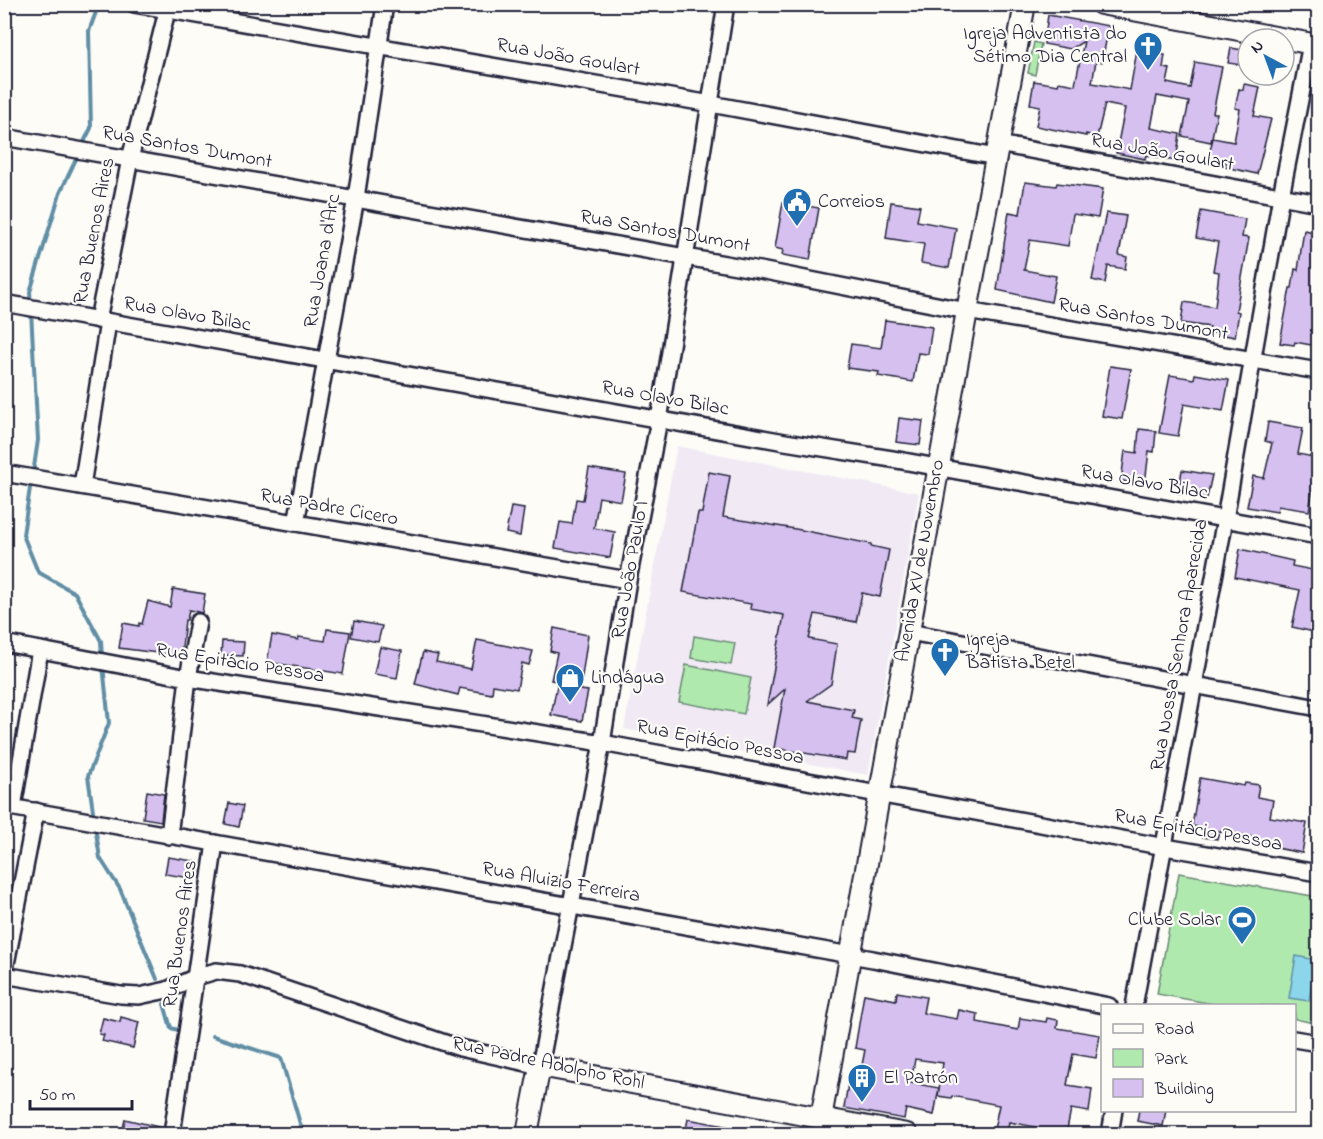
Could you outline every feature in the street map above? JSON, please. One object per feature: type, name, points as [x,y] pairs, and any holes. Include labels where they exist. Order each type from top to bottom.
[{"type":"street","name":"Rua João Goulart","points":[[134,4],[711,104],[1318,203]]},
{"type":"street","name":"Rua Joana d'Arc","points":[[296,523],[356,198],[385,4]]},
{"type":"street","name":"Rua João Paulo I","points":[[527,1134],[602,743],[628,580],[659,420],[726,4]]},
{"type":"street","name":"Avenida XV de Novembro","points":[[821,1118],[1024,4]]},
{"type":"street","points":[[1101,4],[1315,45]]},
{"type":"street","name":"Rua Buenos Aires","points":[[82,486],[103,321],[130,159],[167,11]]},
{"type":"street","name":"Rua Nossa Senhora Aparecida","points":[[1134,1004],[1225,519],[1281,196],[1315,45]]},
{"type":"street","name":"Rua Santos Dumont","points":[[4,137],[765,271],[967,311],[1318,371]]},
{"type":"street","name":"Rua Olavo Bilac","points":[[4,303],[326,362],[938,467],[1318,536]]},
{"type":"street","name":"Rua Padre Cicero","points":[[4,473],[628,580]]},
{"type":"street","name":"Rua Buenos Aires","points":[[169,836],[188,678],[198,622]]},
{"type":"street","points":[[909,632],[1318,708]]},
{"type":"street","name":"Rua Epitácio Pessoa","points":[[4,643],[188,678],[602,743],[1318,873]]},
{"type":"street","points":[[9,806],[40,650]]},
{"type":"street","name":"Rua Aluizio Ferreira","points":[[9,806],[851,955],[1104,1004]]},
{"type":"street","points":[[4,975],[36,811]]},
{"type":"street","name":"Rua Buenos Aires","points":[[172,1134],[215,843]]},
{"type":"street","name":"Rua Padre Adolpho Rohl","points":[[4,975],[139,996],[167,990],[216,971],[240,974],[460,1048],[540,1066],[907,1134]]},
{"type":"street","points":[[1296,1039],[1318,1043]]},
{"type":"street","points":[[1110,1134],[1114,1112]]},
{"type":"shaded area","points":[[677,446],[919,493],[868,775],[624,729]]},
{"type":"green space","points":[[1034,42],[1041,44],[1035,75],[1028,73]]},
{"type":"green space","points":[[694,636],[735,643],[731,665],[691,658]]},
{"type":"green space","points":[[686,665],[751,678],[744,714],[679,702]]},
{"type":"green space","name":"Clube Solar","points":[[1179,873],[1318,897],[1318,1024],[1296,1019],[1296,1004],[1213,1004],[1157,994]]},
{"type":"water","points":[[1296,956],[1316,960],[1309,1001],[1289,998]]},
{"type":"building","points":[[1048,15],[1109,26],[1102,62],[1096,61],[1092,83],[1130,90],[1137,50],[1165,55],[1163,68],[1170,69],[1167,83],[1190,88],[1195,62],[1222,67],[1213,113],[1217,113],[1211,142],[1182,136],[1189,102],[1157,96],[1151,128],[1180,134],[1176,161],[1146,155],[1145,159],[1116,153],[1125,108],[1105,104],[1097,137],[1036,126],[1040,106],[1030,104],[1034,81],[1075,85],[1084,41],[1071,49],[1044,44]]},
{"type":"building","points":[[1231,48],[1236,49],[1236,64],[1228,63]]},
{"type":"building","points":[[1244,87],[1260,87],[1254,116],[1271,119],[1257,174],[1225,167],[1226,162],[1208,159],[1213,138],[1234,142],[1240,109],[1235,108],[1239,89],[1243,90]]},
{"type":"building","points":[[1025,182],[1056,186],[1057,183],[1103,189],[1098,218],[1073,214],[1068,246],[1030,240],[1024,270],[1056,276],[1051,302],[997,290],[1009,212],[1020,214]]},
{"type":"building","name":"Correios","points":[[783,202],[819,208],[810,260],[782,255],[783,250],[775,248]]},
{"type":"building","points":[[891,202],[920,206],[917,221],[956,228],[949,268],[921,263],[924,244],[886,238]]},
{"type":"building","points":[[1201,211],[1245,219],[1242,237],[1249,238],[1236,311],[1239,312],[1235,337],[1209,332],[1210,327],[1181,323],[1184,302],[1215,307],[1219,272],[1213,271],[1218,242],[1196,238]]},
{"type":"building","points":[[1106,213],[1126,216],[1119,255],[1127,257],[1125,269],[1108,266],[1105,283],[1092,280]]},
{"type":"building","points":[[1304,230],[1318,233],[1317,346],[1295,342],[1294,345],[1280,343],[1290,288],[1292,288],[1295,269],[1298,270]]},
{"type":"building","points":[[885,320],[932,327],[928,354],[918,353],[913,382],[878,376],[879,372],[847,368],[851,344],[881,348]]},
{"type":"building","points":[[1110,366],[1131,369],[1122,419],[1102,416]]},
{"type":"building","points":[[1195,374],[1229,380],[1223,411],[1184,404],[1178,436],[1159,433],[1170,375],[1194,379]]},
{"type":"building","points":[[899,418],[923,421],[920,445],[896,442]]},
{"type":"building","points":[[1268,422],[1303,428],[1298,454],[1318,458],[1309,511],[1278,506],[1277,512],[1247,507],[1253,476],[1264,478],[1272,443],[1265,441]]},
{"type":"building","points":[[1139,429],[1156,431],[1154,452],[1149,451],[1145,484],[1121,481],[1125,451],[1137,453]]},
{"type":"building","points":[[589,468],[626,474],[621,501],[599,497],[594,528],[615,532],[610,558],[555,548],[560,522],[572,524],[576,499],[583,500]]},
{"type":"building","points":[[1182,470],[1212,475],[1207,498],[1178,493]]},
{"type":"building","points":[[709,472],[730,476],[723,517],[801,530],[871,544],[871,546],[889,550],[880,597],[862,593],[856,622],[815,614],[809,639],[837,644],[831,684],[807,701],[854,710],[852,718],[861,720],[855,754],[847,753],[846,760],[774,748],[785,689],[767,705],[784,615],[750,609],[751,604],[683,592],[698,513],[702,513]]},
{"type":"building","points":[[511,507],[524,509],[520,536],[506,533]]},
{"type":"building","points":[[1240,549],[1293,561],[1292,566],[1318,571],[1318,633],[1292,627],[1300,590],[1235,577]]},
{"type":"building","points":[[173,589],[205,594],[202,613],[189,610],[187,620],[185,620],[181,656],[119,648],[123,623],[139,626],[139,623],[142,624],[148,601],[170,607]]},
{"type":"building","points":[[354,621],[382,626],[378,642],[351,637]]},
{"type":"building","points":[[554,628],[588,635],[580,690],[588,691],[582,721],[551,715],[558,681],[551,680],[557,653],[550,651]]},
{"type":"building","points":[[327,629],[350,632],[343,674],[267,662],[272,635],[298,640],[299,637],[325,641]]},
{"type":"building","points":[[477,640],[533,651],[529,665],[522,663],[517,689],[493,685],[492,694],[460,688],[458,695],[415,684],[423,652],[438,655],[436,662],[471,669]]},
{"type":"building","points":[[222,641],[244,642],[243,656],[221,655]]},
{"type":"building","points":[[380,647],[402,651],[397,678],[374,674]]},
{"type":"building","points":[[1200,778],[1244,786],[1245,783],[1259,785],[1257,797],[1273,800],[1270,817],[1307,823],[1302,853],[1256,844],[1257,839],[1253,837],[1219,831],[1217,839],[1203,837],[1205,828],[1192,826]]},
{"type":"building","points":[[147,791],[164,794],[161,821],[143,818]]},
{"type":"building","points":[[229,803],[243,806],[239,827],[225,824]]},
{"type":"building","points":[[168,857],[194,861],[191,878],[165,874]]},
{"type":"building","points":[[897,992],[926,997],[923,1013],[957,1019],[959,1010],[978,1014],[977,1022],[1018,1030],[1020,1018],[1046,1022],[1047,1018],[1058,1020],[1057,1028],[1100,1035],[1096,1058],[1073,1054],[1067,1085],[1092,1089],[1089,1112],[1071,1109],[1066,1134],[1036,1130],[1036,1127],[1009,1122],[1007,1134],[993,1134],[999,1105],[952,1096],[951,1098],[938,1096],[943,1063],[915,1059],[911,1083],[939,1088],[934,1115],[906,1109],[904,1119],[844,1108],[849,1078],[859,1080],[865,1050],[855,1048],[864,994],[896,1000]]},
{"type":"building","points":[[121,1017],[139,1022],[133,1048],[102,1041],[104,1035],[99,1034],[103,1018],[120,1022]]},
{"type":"building","points":[[1139,1112],[1166,1112],[1163,1126],[1137,1121]]},
{"type":"building","points":[[125,1119],[163,1128],[162,1134],[122,1134]]},
{"type":"building","points":[[688,1119],[741,1129],[741,1134],[685,1134]]},
{"type":"waterway","points":[[81,148],[91,128],[89,31],[99,4]]},
{"type":"waterway","points":[[31,304],[30,292],[60,193],[78,155]]},
{"type":"waterway","points":[[31,311],[38,440],[33,474]]},
{"type":"waterway","points":[[31,481],[23,535],[38,572],[75,593],[101,641],[102,658]]},
{"type":"waterway","points":[[94,818],[88,776],[109,723],[103,665]]},
{"type":"waterway","points":[[95,826],[100,858],[120,889],[157,979]]},
{"type":"waterway","points":[[164,1004],[171,1028],[178,1030]]},
{"type":"waterway","points":[[213,1036],[281,1058],[303,1134]]},
{"type":"place","name":"Igreja Adventista do Sétimo Dia Central","points":[[1148,72]]},
{"type":"place","name":"Correios","points":[[797,228]]},
{"type":"place","name":"Igreja Batista Betel","points":[[945,678]]},
{"type":"place","name":"Lindágua","points":[[570,704]]},
{"type":"place","name":"Clube Solar","points":[[1242,946]]},
{"type":"place","name":"El Patrón","points":[[862,1104]]}]
